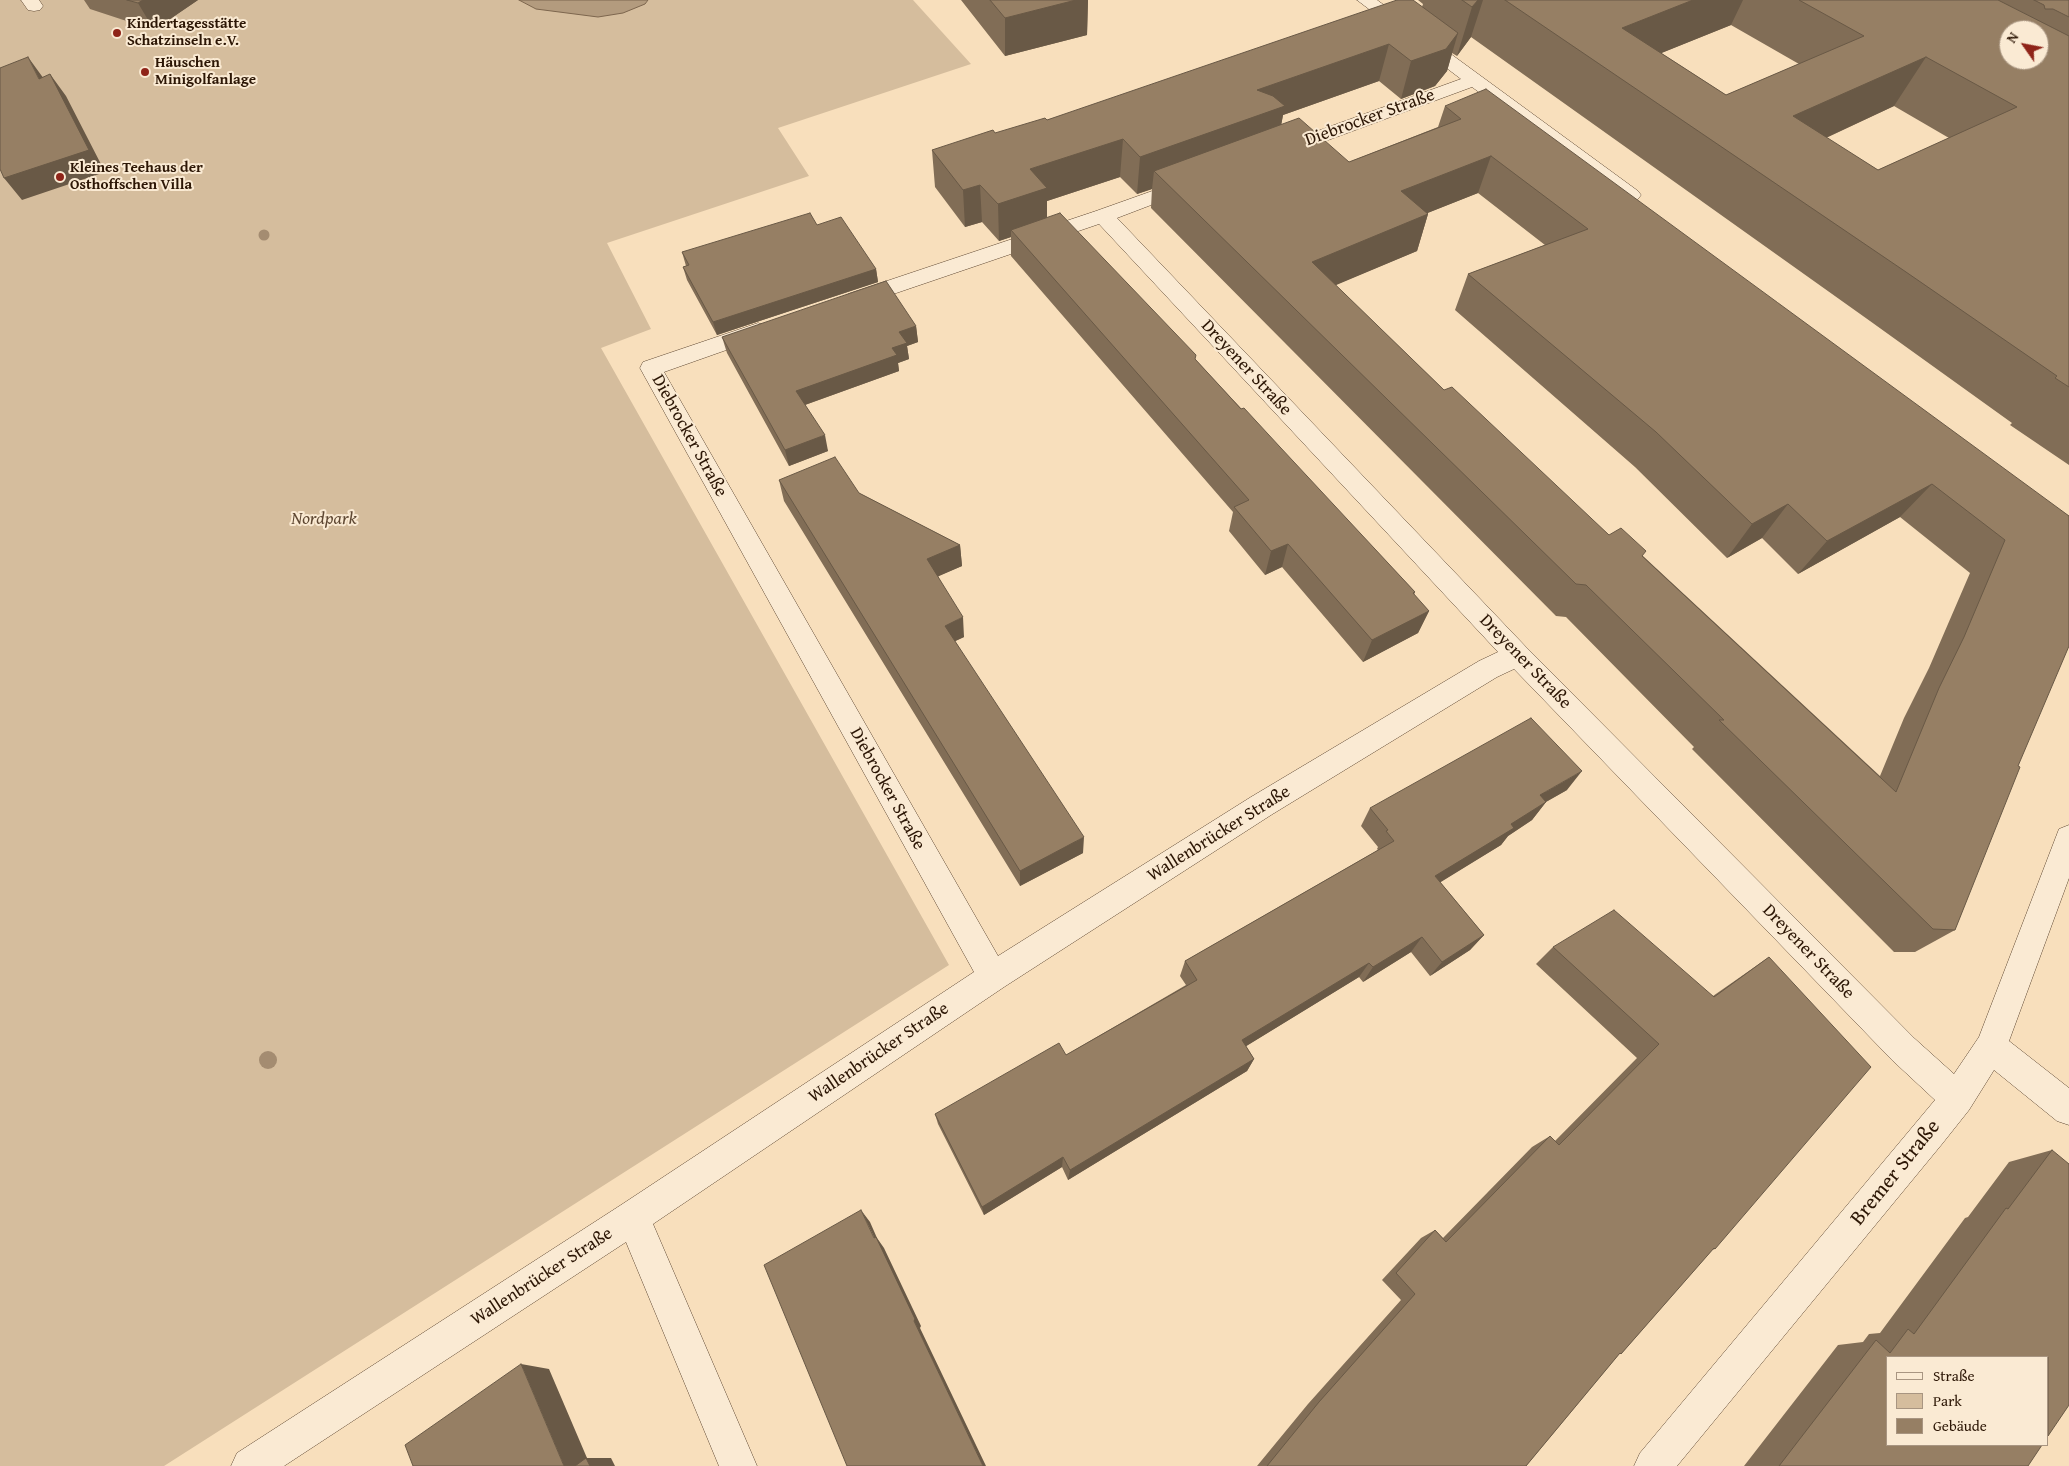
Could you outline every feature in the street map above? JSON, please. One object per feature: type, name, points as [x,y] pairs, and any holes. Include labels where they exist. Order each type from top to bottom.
[{"type":"street","points":[[1366,0],[1646,206]]},
{"type":"street","name":"Diebrocker Straße","points":[[1270,154],[1474,80]]},
{"type":"street","points":[[839,304],[1103,216],[1205,178]]},
{"type":"street","name":"Dreyener Straße","points":[[1103,216],[1517,655],[1903,1049],[1957,1098]]},
{"type":"street","name":"Diebrocker Straße","points":[[783,323],[651,368],[993,977]]},
{"type":"street","name":"Wallenbrücker Straße","points":[[250,1466],[633,1218],[993,977],[1261,806],[1488,669],[1517,655]]},
{"type":"street","name":"Bremer Straße","points":[[1653,1466],[1957,1098],[1991,1047],[2069,838]]},
{"type":"street","points":[[1991,1047],[2069,1109]]},
{"type":"street","points":[[633,1218],[738,1466]]},
{"type":"green space","name":"Nordpark","points":[[0,0],[519,0],[536,9],[645,4],[648,0],[913,0],[971,64],[778,128],[809,176],[607,243],[651,329],[601,348],[949,965],[164,1466],[0,1466]]},
{"type":"shaded area","points":[[519,0],[648,0],[645,4],[623,13],[598,17],[536,9]]},
{"type":"building","points":[[127,0],[143,0],[138,3]]},
{"type":"building","points":[[990,0],[1076,0],[1005,18]]},
{"type":"building","points":[[1397,0],[1413,0],[1458,33],[1446,49],[1411,61],[1389,44],[1257,90],[1273,96],[1285,106],[1140,157],[1123,139],[1030,169],[1047,188],[998,204],[980,185],[963,190],[932,150],[993,130],[995,133],[1045,118],[1047,120]]},
{"type":"building","points":[[1462,0],[1478,0],[1472,7]]},
{"type":"building","points":[[1505,0],[1693,0],[1622,28],[1726,95],[1864,36],[1799,0],[1998,0],[2037,20],[1999,20],[1999,70],[2049,70],[2049,26],[2069,36],[2069,387],[2055,378],[2057,376]],"holes":[[[1926,57],[2017,107],[1878,170],[1793,116]]]},
{"type":"building","points":[[2034,0],[2069,0],[2069,17],[2053,9],[2045,9],[2044,5]]},
{"type":"building","points":[[28,57],[39,79],[50,74],[89,150],[4,178],[0,169],[0,68]]},
{"type":"building","points":[[1486,89],[2069,516],[2069,646],[2018,766],[2020,767],[1955,930],[1933,929],[1719,720],[1724,720],[1586,585],[1576,584],[1154,171],[1299,118],[1349,162],[1461,119],[1445,106]],"holes":[[[1491,156],[1588,229],[1468,274],[1656,432],[1752,524],[1788,504],[1827,541],[1932,484],[2005,540],[1964,637],[1939,688],[1896,792],[1642,556],[1646,551],[1621,528],[1609,535],[1452,387],[1444,390],[1312,262],[1428,214],[1401,191]]]},
{"type":"building","points":[[810,213],[817,225],[841,217],[876,269],[713,322],[683,267],[689,265],[682,252]]},
{"type":"building","points":[[1060,213],[1196,355],[1195,359],[1241,409],[1244,408],[1415,592],[1413,593],[1429,611],[1372,640],[1288,544],[1271,551],[1234,507],[1249,500],[1011,230]]},
{"type":"building","points":[[886,281],[916,326],[899,332],[907,343],[892,348],[897,355],[796,391],[825,435],[785,450],[722,337]]},
{"type":"building","points":[[835,457],[859,493],[960,545],[927,559],[963,617],[945,626],[1084,837],[1020,871],[779,480]]},
{"type":"building","points":[[1531,718],[1582,771],[1540,795],[1546,802],[1511,824],[1514,828],[1435,876],[1484,935],[1442,962],[1422,937],[1373,967],[1369,963],[1242,1040],[1254,1059],[1070,1170],[1063,1157],[982,1207],[935,1114],[1059,1043],[1066,1055],[1197,980],[1185,961],[1394,841],[1386,831],[1388,830],[1370,808]]},
{"type":"building","points":[[1614,910],[1714,997],[1769,957],[1871,1067],[1715,1249],[1620,1353],[1526,1466],[1267,1466],[1319,1402],[1415,1294],[1396,1273],[1435,1230],[1446,1242],[1550,1136],[1559,1145],[1659,1044],[1553,947]]},
{"type":"building","points":[[2052,1150],[2069,1164],[2069,1405],[2049,1435],[2049,1356],[1886,1356],[1886,1446],[2041,1446],[2028,1466],[1779,1466],[1876,1340],[1890,1353],[1908,1329],[1914,1334],[2006,1208],[2008,1209]]},
{"type":"building","points":[[861,1210],[874,1238],[876,1237],[983,1466],[847,1466],[764,1265]]},
{"type":"building","points":[[521,1364],[564,1466],[413,1466],[405,1445]]},
{"type":"building","points":[[586,1458],[590,1466],[575,1466]]},
{"type":"place","name":"Kindertagesstätte Schatzinseln e.V.","points":[[117,33]]},
{"type":"place","name":"Häuschen Minigolfanlage","points":[[145,72]]},
{"type":"place","name":"Kleines Teehaus der Osthoffschen Villa","points":[[60,177]]}]
